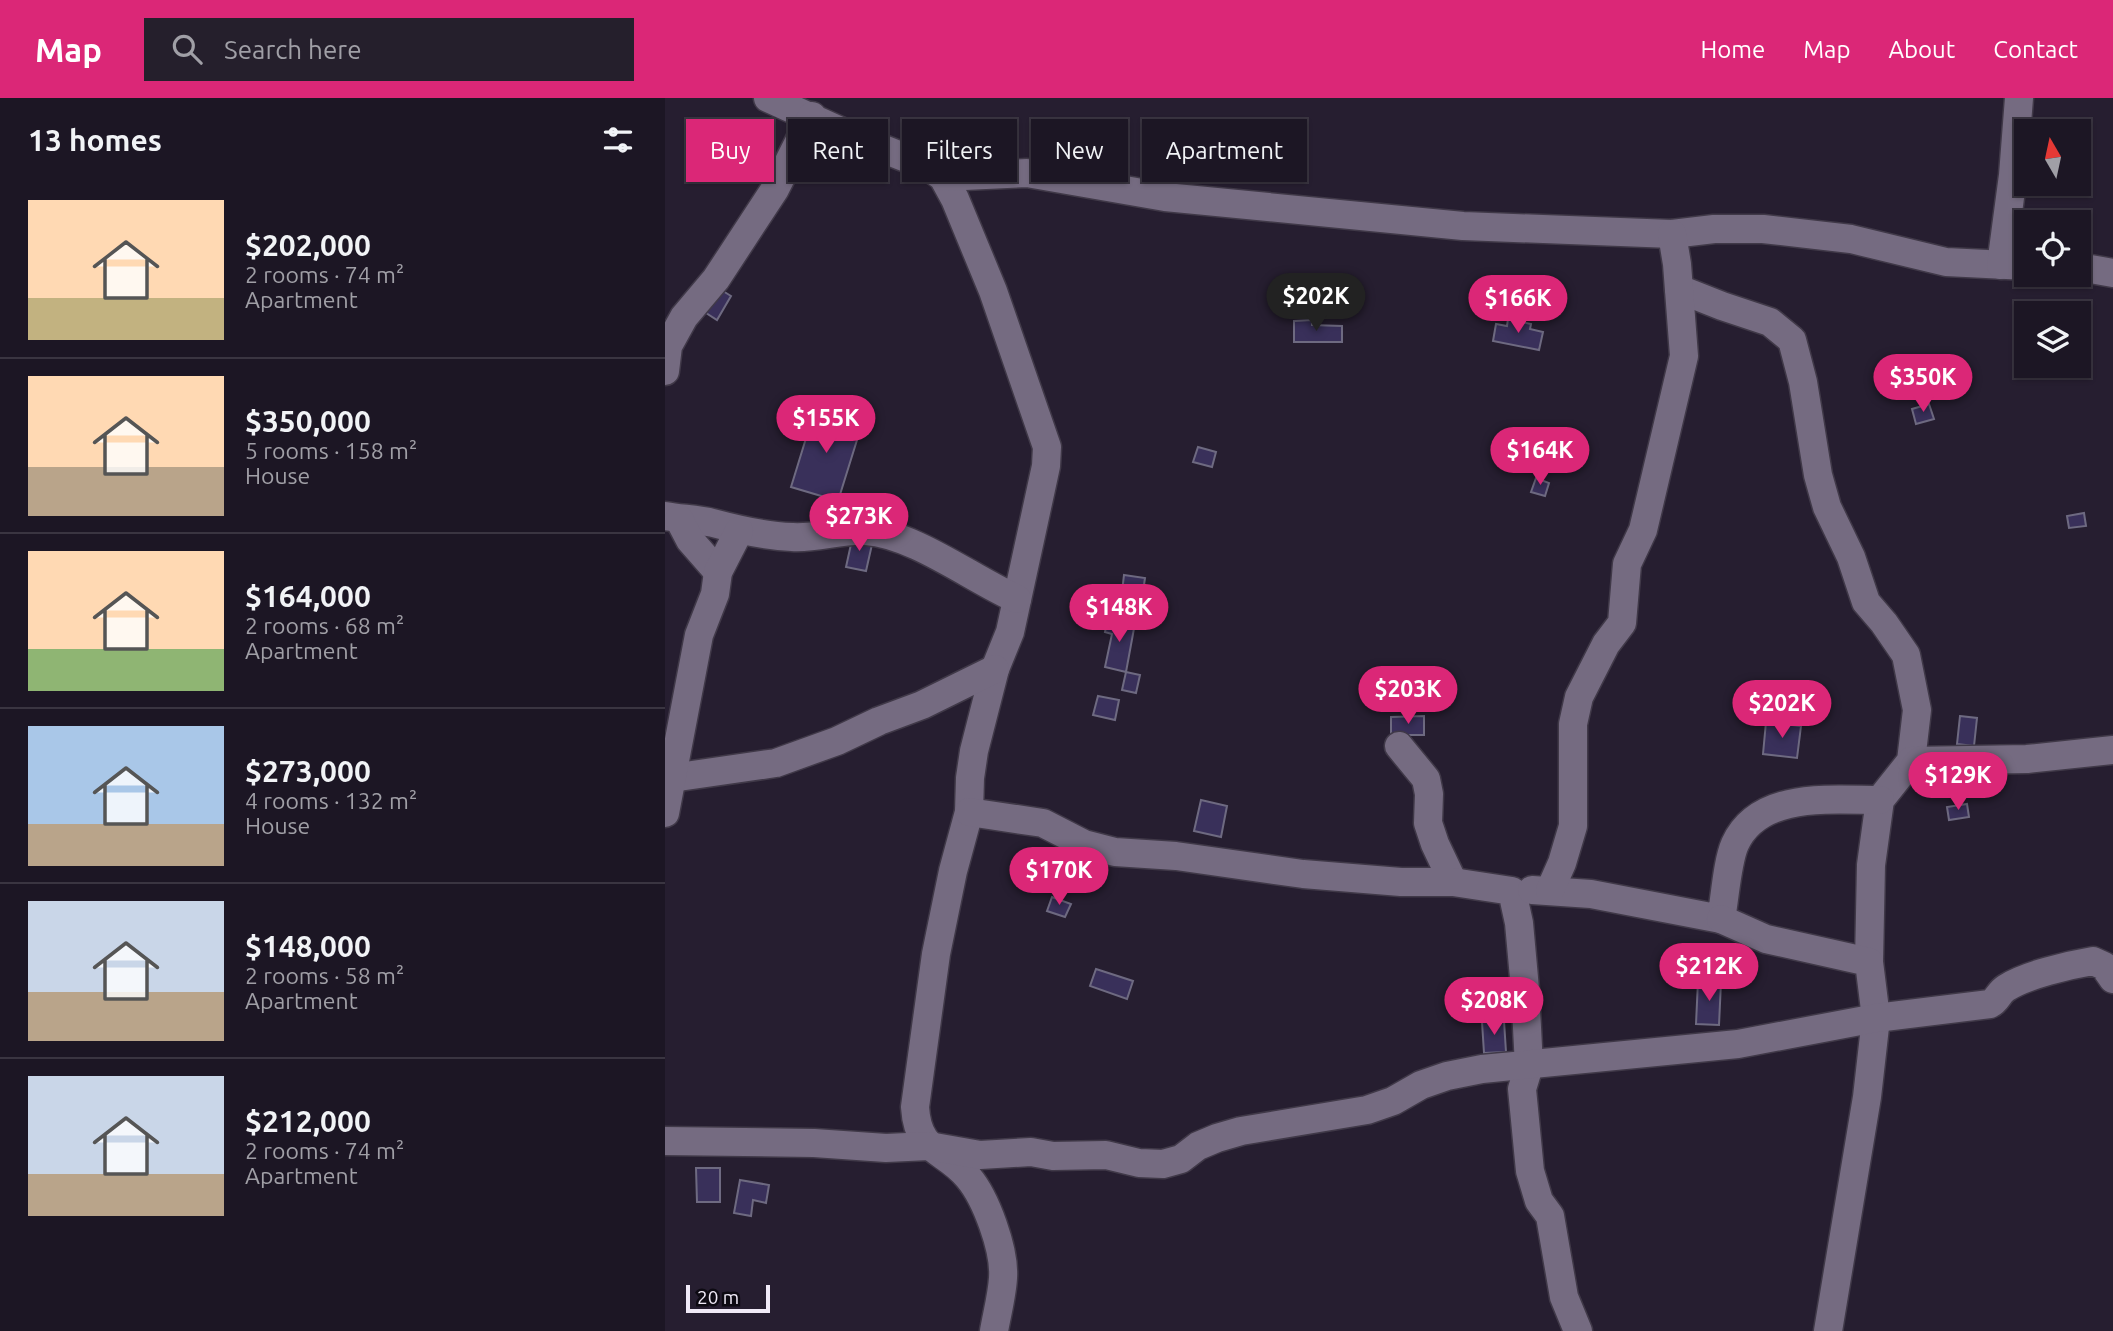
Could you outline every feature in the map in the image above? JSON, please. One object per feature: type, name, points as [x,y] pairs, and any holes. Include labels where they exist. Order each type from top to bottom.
[{"type":"street","points":[[768,98],[902,156]]},
{"type":"street","points":[[1017,173],[1165,197],[1449,225],[1672,234],[1714,229],[1763,229],[1850,239],[1946,262],[2014,265],[2013,176],[2019,98]]},
{"type":"street","points":[[665,371],[668,346],[684,317],[716,279],[775,189],[812,116]]},
{"type":"street","points":[[946,182],[993,291],[1047,447],[1047,466],[1010,632],[995,669],[974,751],[969,812],[938,944],[917,1085],[916,1127],[929,1146],[968,1176],[998,1238],[1004,1275],[994,1331]]},
{"type":"street","points":[[1550,890],[1562,863],[1573,826],[1573,724],[1579,697],[1606,644],[1622,623],[1627,564],[1643,530],[1684,356],[1672,234]]},
{"type":"street","points":[[2091,269],[2113,273]]},
{"type":"street","points":[[1679,289],[1770,323],[1792,340],[1803,382],[1818,475],[1827,507],[1851,556],[1865,602],[1884,623],[1906,655],[1917,710],[1911,761],[1880,800],[1871,865],[1870,962],[1876,1018],[1867,1097],[1828,1331]]},
{"type":"street","points":[[672,518],[794,538],[866,531],[899,539],[939,556],[987,586],[1017,599]]},
{"type":"street","points":[[672,518],[718,572]]},
{"type":"street","points":[[665,813],[669,779],[699,635],[715,594],[718,572],[739,531]]},
{"type":"street","points":[[669,779],[776,763],[922,705],[995,669]]},
{"type":"street","points":[[1399,746],[1426,779],[1429,794],[1428,822],[1453,883]]},
{"type":"street","points":[[1911,761],[2027,759],[2113,750]]},
{"type":"street","points":[[1721,919],[1734,846],[1745,826],[1769,809],[1817,800],[1880,800]]},
{"type":"street","points":[[969,812],[1043,823],[1084,844],[1115,852],[1176,856],[1303,874],[1401,882],[1453,883],[1512,891],[1550,890],[1591,894],[1721,919],[1766,939],[1870,962]]},
{"type":"street","points":[[1512,891],[1519,923],[1525,989],[1529,1066],[1523,1089],[1530,1171],[1539,1201],[1550,1216],[1564,1297],[1579,1331]]},
{"type":"street","points":[[665,1141],[929,1146],[981,1155],[1031,1152],[1052,1156],[1106,1156],[1139,1163],[1163,1164],[1181,1159],[1198,1146],[1241,1131],[1367,1110],[1393,1101],[1421,1085],[1447,1076],[1482,1069],[1738,1044],[1876,1018],[1990,1004],[1996,1001],[2006,988],[2036,976],[2093,961],[2103,966],[2113,979]]},
{"type":"building","points":[[718,288],[731,296],[717,320],[703,311]]},
{"type":"building","points":[[1508,319],[1531,324],[1530,329],[1543,332],[1539,350],[1493,341],[1496,324],[1507,326]]},
{"type":"building","points":[[1312,320],[1312,325],[1342,326],[1342,342],[1294,342],[1294,321]]},
{"type":"building","points":[[1929,404],[1934,419],[1916,424],[1912,409]]},
{"type":"building","points":[[815,409],[862,424],[838,501],[791,487]]},
{"type":"building","points":[[1198,447],[1216,452],[1212,467],[1193,462]]},
{"type":"building","points":[[1536,478],[1549,483],[1545,496],[1531,492]]},
{"type":"building","points":[[2084,513],[2086,526],[2069,528],[2067,516]]},
{"type":"building","points":[[853,535],[873,540],[866,571],[846,567]]},
{"type":"building","points":[[1124,575],[1145,578],[1140,612],[1120,609]]},
{"type":"building","points":[[1108,618],[1135,623],[1126,672],[1105,667],[1112,634],[1105,632]]},
{"type":"building","points":[[1126,672],[1140,675],[1136,693],[1122,690]]},
{"type":"building","points":[[1098,696],[1119,700],[1115,720],[1093,715]]},
{"type":"building","points":[[1424,716],[1424,735],[1391,735],[1391,717]]},
{"type":"building","points":[[1960,716],[1977,718],[1974,746],[1957,744]]},
{"type":"building","points":[[1766,722],[1801,726],[1797,758],[1763,754]]},
{"type":"building","points":[[1201,800],[1227,806],[1221,837],[1194,831]]},
{"type":"building","points":[[1967,804],[1969,817],[1949,820],[1947,807]]},
{"type":"building","points":[[1052,897],[1071,904],[1065,917],[1047,911]]},
{"type":"building","points":[[1096,969],[1133,981],[1127,999],[1090,986]]},
{"type":"building","points":[[1698,981],[1721,982],[1719,1025],[1696,1024]]},
{"type":"building","points":[[1504,1021],[1506,1052],[1484,1053],[1482,1022]]},
{"type":"building","points":[[696,1168],[720,1168],[720,1202],[697,1202]]},
{"type":"building","points":[[740,1180],[769,1185],[766,1203],[753,1200],[751,1216],[734,1213]]}]
